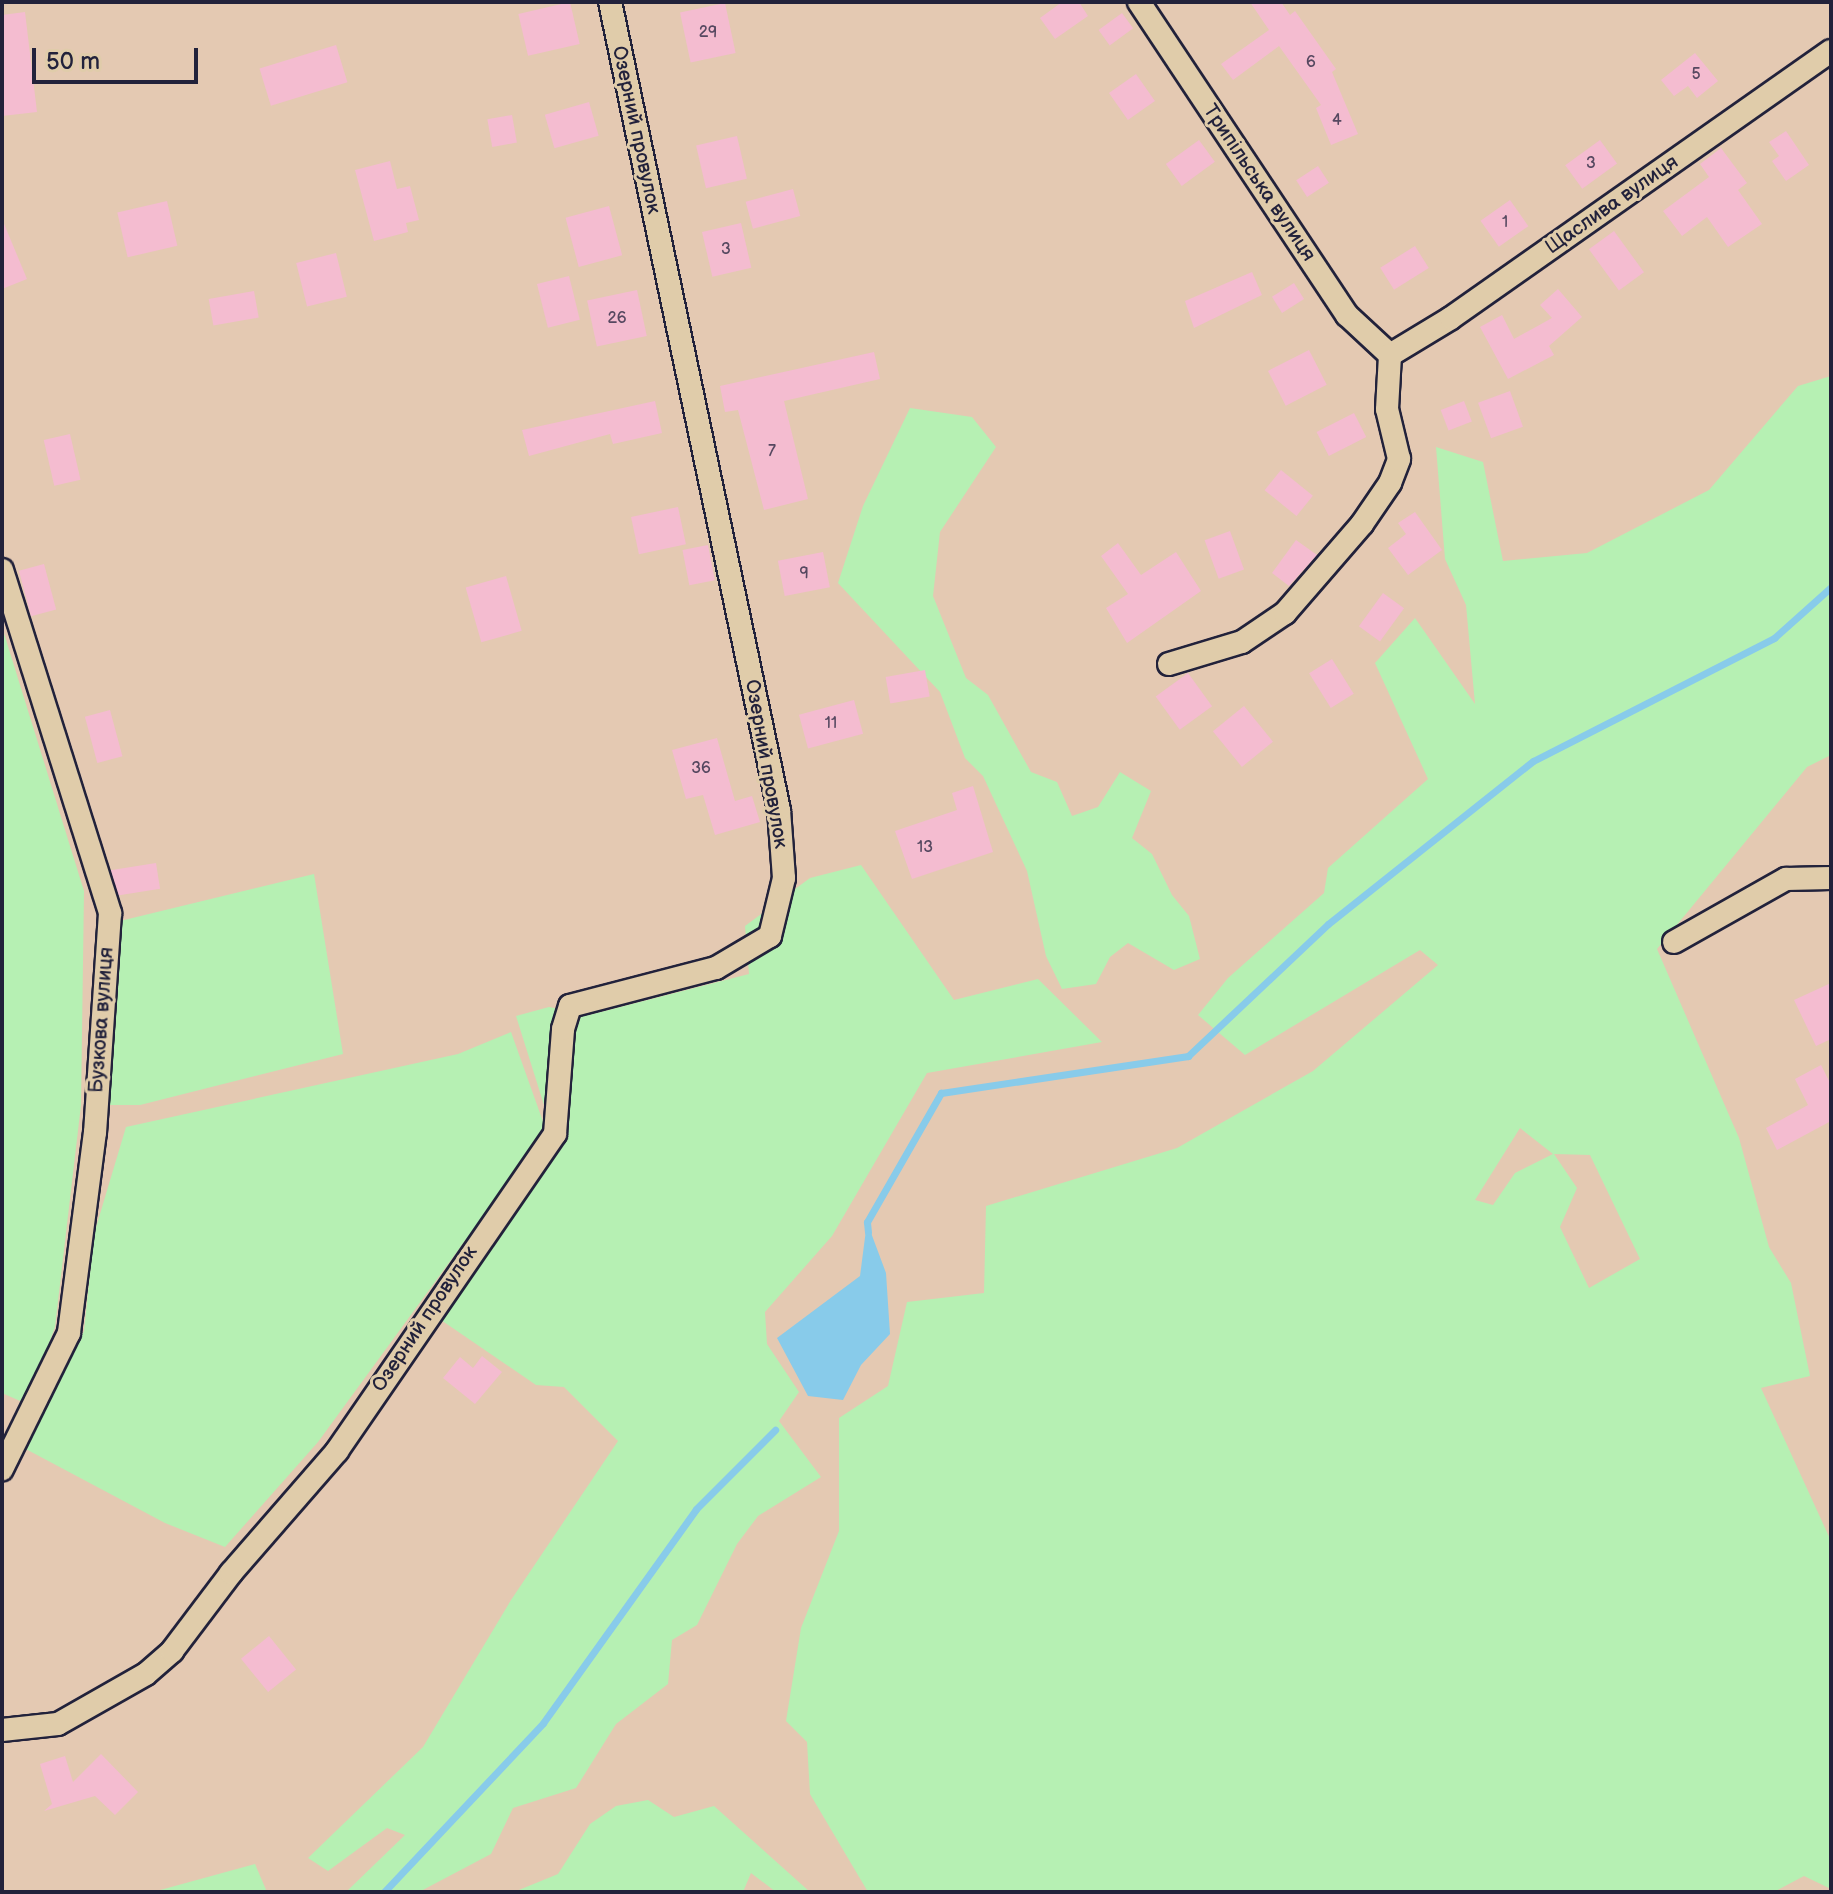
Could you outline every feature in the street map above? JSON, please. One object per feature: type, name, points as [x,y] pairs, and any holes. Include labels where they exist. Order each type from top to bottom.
[{"type":"street","name":"Озерний провулок","points":[[2,1730],[58,1724],[146,1674],[172,1651],[231,1573],[337,1451],[555,1134],[563,1029],[570,1006],[716,968],[770,936],[784,878],[779,810],[610,2]]},
{"type":"street","name":"Трипільська вулиця","points":[[1139,2],[1347,315],[1390,355]]},
{"type":"street","name":"Щаслива вулиця","points":[[1390,355],[1451,318],[1831,51]]},
{"type":"street","points":[[1169,664],[1242,642],[1285,613],[1362,524],[1390,483],[1399,459],[1387,409],[1390,355]]},
{"type":"street","name":"Бузкова вулиця","points":[[2,570],[110,913],[95,1132],[69,1333],[2,1469]]},
{"type":"street","points":[[1674,942],[1786,879],[1831,878]]},
{"type":"green space","points":[[1831,376],[1831,755],[1807,767],[1657,949],[1739,1138],[1769,1247],[1791,1283],[1810,1376],[1761,1388],[1831,1541],[1831,1889],[1804,1876],[1774,1892],[868,1892],[810,1794],[807,1742],[786,1721],[801,1628],[839,1531],[839,1418],[888,1386],[907,1302],[984,1293],[986,1206],[1177,1148],[1313,1071],[1438,965],[1420,950],[1245,1055],[1198,1015],[1228,978],[1324,893],[1328,868],[1428,779],[1375,663],[1415,618],[1475,704],[1466,605],[1445,559],[1436,447],[1483,462],[1503,561],[1587,553],[1709,490],[1798,386]],"holes":[[[1520,1128],[1553,1154],[1515,1173],[1493,1205],[1475,1200]],[[1554,1154],[1590,1155],[1640,1259],[1589,1288],[1560,1227],[1577,1188]]]},
{"type":"green space","points":[[910,408],[972,417],[996,447],[940,532],[933,596],[966,678],[988,695],[1031,772],[1057,782],[1072,816],[1098,807],[1120,772],[1151,791],[1132,838],[1152,854],[1172,895],[1189,916],[1200,959],[1174,970],[1128,943],[1110,957],[1096,984],[1062,989],[1046,956],[1027,871],[983,776],[965,758],[940,692],[838,583],[863,506]]},
{"type":"green space","points":[[2,627],[84,891],[81,1105],[55,1327],[27,1404],[2,1393]]},
{"type":"green space","points":[[861,865],[954,1000],[1038,979],[1102,1042],[927,1073],[832,1236],[765,1312],[767,1344],[799,1392],[779,1421],[821,1477],[758,1516],[737,1544],[697,1625],[672,1640],[668,1684],[616,1724],[576,1788],[513,1808],[491,1854],[419,1892],[346,1892],[405,1835],[387,1828],[328,1871],[308,1858],[423,1747],[511,1600],[618,1441],[564,1387],[536,1385],[441,1320],[563,1146],[549,1121],[516,1016],[549,1007],[589,1015],[749,974],[745,926],[810,878]]},
{"type":"green space","points":[[314,874],[343,1054],[140,1105],[105,1105],[120,921]]},
{"type":"green space","points":[[511,1032],[546,1130],[318,1442],[225,1547],[165,1523],[22,1447],[84,1331],[94,1234],[126,1127],[458,1054]]},
{"type":"green space","points":[[648,1800],[674,1817],[714,1806],[810,1892],[776,1892],[751,1873],[743,1892],[514,1892],[558,1874],[590,1824],[616,1806]]},
{"type":"green space","points":[[255,1864],[267,1892],[153,1892]]},
{"type":"water","points":[[867,1222],[886,1273],[890,1334],[861,1365],[843,1400],[808,1396],[777,1338],[860,1276]]},
{"type":"building","points":[[570,2],[580,44],[528,56],[518,14]]},
{"type":"building","points":[[1062,2],[1079,2],[1088,16],[1055,39],[1040,18]]},
{"type":"building","points":[[1250,2],[1281,2],[1290,15],[1295,11],[1336,69],[1332,72],[1358,134],[1331,145],[1316,108],[1321,105],[1279,46],[1233,80],[1221,64],[1269,30]]},
{"type":"building","points":[[725,3],[736,53],[691,62],[680,13]]},
{"type":"building","points":[[25,12],[37,112],[2,116],[2,15]]},
{"type":"building","points":[[1122,13],[1133,28],[1110,45],[1099,30]]},
{"type":"building","points":[[336,45],[347,82],[271,106],[259,68]]},
{"type":"building","points":[[1695,53],[1718,81],[1697,98],[1688,86],[1674,96],[1661,80]]},
{"type":"building","points":[[1136,74],[1155,101],[1128,120],[1109,93]]},
{"type":"building","points":[[589,102],[599,136],[554,148],[545,115]]},
{"type":"building","points":[[512,115],[517,143],[492,147],[487,119]]},
{"type":"building","points":[[1786,131],[1809,165],[1786,181],[1772,161],[1779,156],[1769,142]]},
{"type":"building","points":[[737,136],[747,179],[706,188],[696,145]]},
{"type":"building","points":[[1199,140],[1215,162],[1182,186],[1166,164]]},
{"type":"building","points":[[1600,140],[1617,163],[1582,189],[1565,165]]},
{"type":"building","points":[[1721,148],[1747,183],[1738,190],[1762,224],[1728,247],[1707,217],[1682,236],[1663,211],[1709,177],[1700,164]]},
{"type":"building","points":[[390,161],[397,189],[410,186],[419,220],[406,223],[408,232],[374,241],[355,170]]},
{"type":"building","points":[[1318,166],[1329,183],[1307,197],[1296,180]]},
{"type":"building","points":[[793,189],[800,216],[753,229],[746,202]]},
{"type":"building","points":[[1510,200],[1528,226],[1499,247],[1481,221]]},
{"type":"building","points":[[167,201],[177,246],[128,257],[117,212]]},
{"type":"building","points":[[609,206],[622,255],[579,267],[566,218]]},
{"type":"building","points":[[2,219],[27,279],[2,289]]},
{"type":"building","points":[[741,223],[751,268],[712,277],[702,232]]},
{"type":"building","points":[[1614,231],[1644,272],[1619,290],[1589,249]]},
{"type":"building","points":[[1415,246],[1429,268],[1394,290],[1380,268]]},
{"type":"building","points":[[336,253],[347,297],[307,307],[296,263]]},
{"type":"building","points":[[1252,272],[1262,295],[1194,328],[1185,301]]},
{"type":"building","points":[[569,276],[580,320],[548,328],[537,284]]},
{"type":"building","points":[[1294,283],[1304,299],[1282,313],[1272,297]]},
{"type":"building","points":[[1558,289],[1582,317],[1549,346],[1554,355],[1508,379],[1480,327],[1502,315],[1514,339],[1552,318],[1540,305]]},
{"type":"building","points":[[637,290],[647,336],[597,347],[587,301]]},
{"type":"building","points":[[254,291],[259,318],[213,326],[209,299]]},
{"type":"building","points":[[1309,350],[1327,385],[1286,406],[1268,371]]},
{"type":"building","points":[[874,352],[880,379],[784,401],[808,499],[764,510],[738,410],[725,412],[720,386]]},
{"type":"building","points":[[1510,391],[1523,427],[1491,438],[1478,403]]},
{"type":"building","points":[[655,401],[662,433],[613,444],[610,434],[529,456],[522,430]]},
{"type":"building","points":[[1464,401],[1472,422],[1449,430],[1441,410]]},
{"type":"building","points":[[1354,413],[1366,437],[1329,456],[1317,432]]},
{"type":"building","points":[[70,434],[81,480],[54,486],[44,440]]},
{"type":"building","points":[[1281,470],[1313,496],[1297,516],[1265,490]]},
{"type":"building","points":[[678,507],[686,544],[639,554],[631,517]]},
{"type":"building","points":[[1415,512],[1442,550],[1408,575],[1388,548],[1406,534],[1398,523]]},
{"type":"building","points":[[1230,531],[1244,570],[1219,579],[1205,540]]},
{"type":"building","points":[[1296,540],[1317,555],[1289,586],[1272,573]]},
{"type":"building","points":[[1118,543],[1141,575],[1176,552],[1201,591],[1127,643],[1106,608],[1128,594],[1101,556]]},
{"type":"building","points":[[708,545],[715,580],[689,585],[682,550]]},
{"type":"building","points":[[823,552],[830,587],[785,596],[778,561]]},
{"type":"building","points":[[44,564],[56,609],[31,616],[19,571]]},
{"type":"building","points":[[506,576],[522,631],[481,642],[466,588]]},
{"type":"building","points":[[1383,593],[1404,608],[1380,641],[1359,626]]},
{"type":"building","points":[[1332,659],[1354,694],[1331,708],[1309,673]]},
{"type":"building","points":[[925,670],[930,697],[890,704],[886,677]]},
{"type":"building","points":[[1188,673],[1212,706],[1180,730],[1156,697]]},
{"type":"building","points":[[854,700],[863,734],[808,749],[799,715]]},
{"type":"building","points":[[1244,706],[1273,742],[1242,767],[1213,731]]},
{"type":"building","points":[[110,710],[122,756],[97,763],[85,717]]},
{"type":"building","points":[[717,738],[735,801],[752,796],[760,822],[715,835],[703,795],[686,799],[672,750]]},
{"type":"building","points":[[973,786],[993,852],[912,879],[895,831],[957,810],[952,793]]},
{"type":"building","points":[[156,863],[160,889],[115,896],[111,870]]},
{"type":"building","points":[[1831,983],[1831,1039],[1816,1046],[1794,1000]]},
{"type":"building","points":[[1821,1065],[1831,1085],[1831,1121],[1777,1150],[1766,1128],[1808,1105],[1795,1079]]},
{"type":"building","points":[[482,1356],[502,1372],[475,1404],[443,1378],[460,1357],[473,1368]]},
{"type":"building","points":[[269,1636],[296,1669],[268,1692],[241,1659]]},
{"type":"building","points":[[101,1754],[138,1792],[115,1815],[95,1796],[44,1811],[52,1804],[40,1764],[65,1756],[73,1782]]},
{"type":"waterway","points":[[868,1232],[867,1222],[941,1093],[1188,1056],[1328,924],[1533,761],[1774,638],[1831,587]]},
{"type":"waterway","points":[[384,1892],[543,1723],[696,1509],[775,1430]]}]
